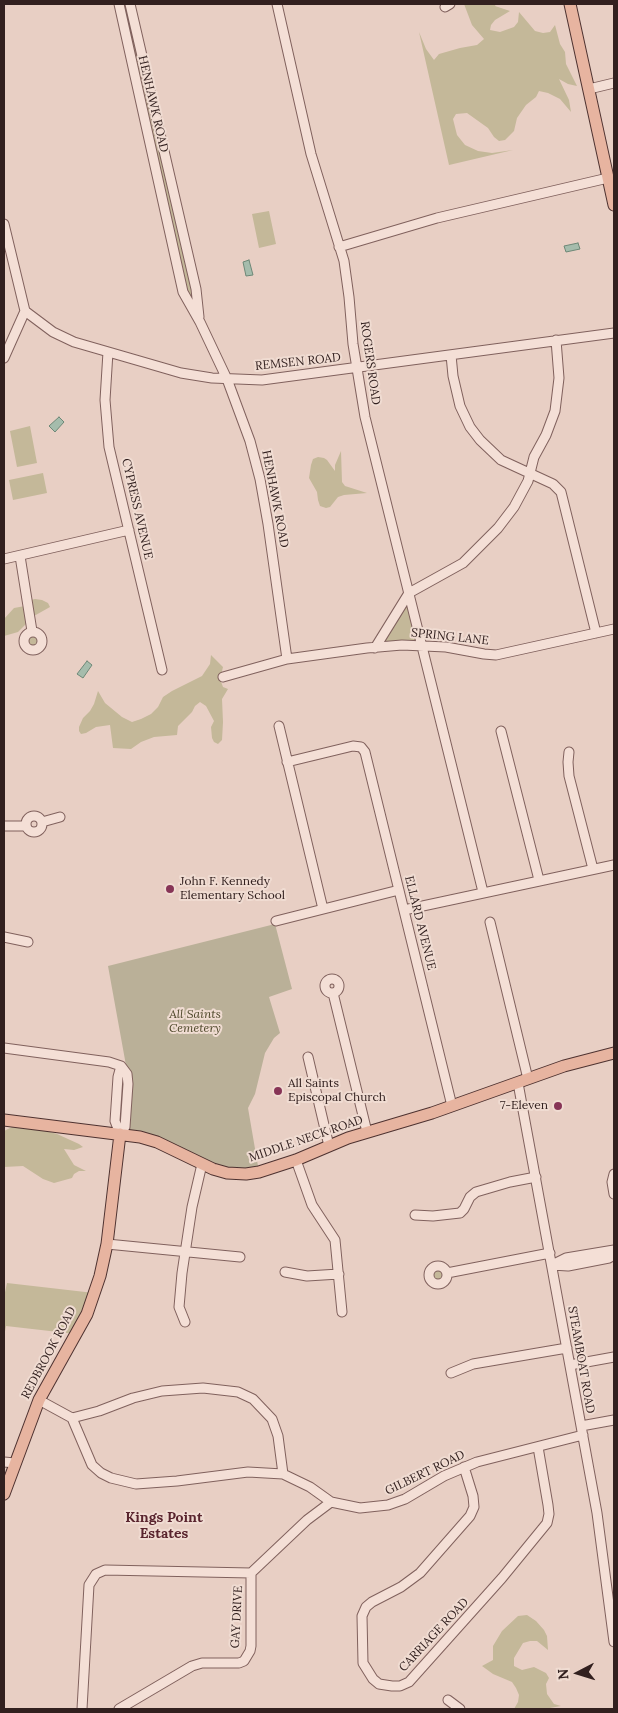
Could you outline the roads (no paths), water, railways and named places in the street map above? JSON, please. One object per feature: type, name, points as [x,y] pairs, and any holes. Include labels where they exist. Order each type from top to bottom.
[{"type":"main road","points":[[570,4],[589,89],[610,164],[608,178],[614,205]]},
{"type":"main road","name":"MIDDLE NECK ROAD","points":[[4,1120],[140,1137],[153,1140],[219,1171],[246,1174],[259,1172],[296,1160],[367,1132],[452,1106],[570,1064],[614,1053]]},
{"type":"main road","name":"REDBROOK ROAD","points":[[4,1494],[9,1462],[39,1400],[87,1314],[101,1272],[107,1244],[120,1134]]},
{"type":"street","name":"HENHAWK ROAD","points":[[118,4],[183,292],[200,322],[227,380],[250,441],[260,479],[287,659]]},
{"type":"street","name":"HENHAWK ROAD","points":[[130,4],[196,289],[200,322]]},
{"type":"street","name":"ROGERS ROAD","points":[[277,4],[311,154],[347,278],[356,368],[365,417],[483,892]]},
{"type":"street","points":[[589,89],[614,83]]},
{"type":"street","points":[[146,127],[158,124]]},
{"type":"street","points":[[339,247],[437,218],[608,178]]},
{"type":"street","points":[[4,224],[25,311],[4,358]]},
{"type":"street","name":"REMSEN ROAD","points":[[25,311],[53,332],[74,342],[181,374],[227,380],[262,380],[614,333]]},
{"type":"street","points":[[375,648],[409,594],[455,569],[487,540],[514,507],[528,481],[534,457],[546,435],[555,410],[559,378],[556,340]]},
{"type":"street","name":"CYPRESS AVENUE","points":[[108,352],[105,400],[107,432],[162,670]]},
{"type":"street","points":[[451,355],[460,406],[470,427],[480,440],[501,460],[553,484],[561,492],[596,633]]},
{"type":"street","points":[[4,559],[129,530]]},
{"type":"street","points":[[20,556],[32,631]]},
{"type":"street","name":"SPRING LANE","points":[[223,677],[287,659],[402,645],[446,647],[496,655],[614,629]]},
{"type":"street","points":[[279,726],[323,909]]},
{"type":"street","points":[[501,731],[539,880]]},
{"type":"street","name":"ELLARD AVENUE","points":[[287,762],[352,746],[362,747],[365,752],[452,1106]]},
{"type":"street","points":[[569,752],[569,776],[593,869]]},
{"type":"street","points":[[4,826],[26,826],[26,821],[32,816],[39,817],[42,822],[60,817]]},
{"type":"street","points":[[404,910],[614,865]]},
{"type":"street","points":[[276,921],[399,890]]},
{"type":"street","name":"STEAMBOAT ROAD","points":[[490,922],[523,1081],[536,1177],[597,1513],[614,1642]]},
{"type":"street","points":[[4,937],[28,942]]},
{"type":"street","points":[[334,993],[367,1132]]},
{"type":"street","points":[[4,1048],[109,1062],[121,1066],[118,1077],[115,1121],[120,1134]]},
{"type":"street","points":[[308,1057],[329,1146]]},
{"type":"street","points":[[296,1160],[312,1205],[335,1240],[342,1312]]},
{"type":"street","points":[[185,1322],[179,1307],[192,1207],[202,1164]]},
{"type":"street","points":[[614,1174],[612,1182],[614,1194]]},
{"type":"street","points":[[415,1215],[433,1216],[460,1213],[470,1197],[476,1192],[536,1177]]},
{"type":"street","points":[[107,1244],[240,1257]]},
{"type":"street","points":[[552,1265],[566,1258],[614,1250]]},
{"type":"street","points":[[447,1273],[550,1253]]},
{"type":"street","points":[[552,1265],[568,1266],[609,1258],[614,1255]]},
{"type":"street","points":[[285,1272],[307,1276],[339,1274]]},
{"type":"street","points":[[451,1374],[474,1364],[567,1348]]},
{"type":"street","points":[[570,1365],[614,1357]]},
{"type":"street","points":[[39,1400],[72,1418],[92,1465],[101,1474],[122,1482],[149,1484],[248,1472],[283,1474],[278,1436],[272,1420],[253,1399],[238,1392],[203,1388],[162,1391],[133,1398],[99,1411],[72,1418]]},
{"type":"street","name":"GILBERT ROAD","points":[[283,1474],[310,1487],[331,1502],[360,1508],[388,1505],[405,1499],[444,1476],[464,1467],[538,1447],[614,1420]]},
{"type":"street","name":"CARRIAGE ROAD","points":[[464,1467],[473,1496],[474,1507],[470,1516],[420,1573],[401,1587],[372,1602],[366,1607],[362,1616],[363,1664],[373,1679],[379,1684],[400,1686],[409,1682],[502,1578],[547,1523],[549,1514],[548,1504],[538,1447]]},
{"type":"street","name":"GAY DRIVE","points":[[119,1709],[192,1666],[244,1661],[251,1646],[251,1573],[307,1520],[331,1502]]},
{"type":"street","points":[[82,1709],[89,1585],[96,1574],[105,1570],[251,1573]]},
{"type":"street","points":[[448,1700],[460,1709]]},
{"type":"place","name":"John F. Kennedy Elementary School","points":[[170,889]]},
{"type":"place","name":"All Saints Episcopal Church","points":[[278,1091]]},
{"type":"place","name":"7-Eleven","points":[[558,1106]]},
{"type":"district","name":"Kings Point Estates","points":[[164,1526]]},
{"type":"park label","name":"All Saints Cemetery","points":[[195,1022]]}]
